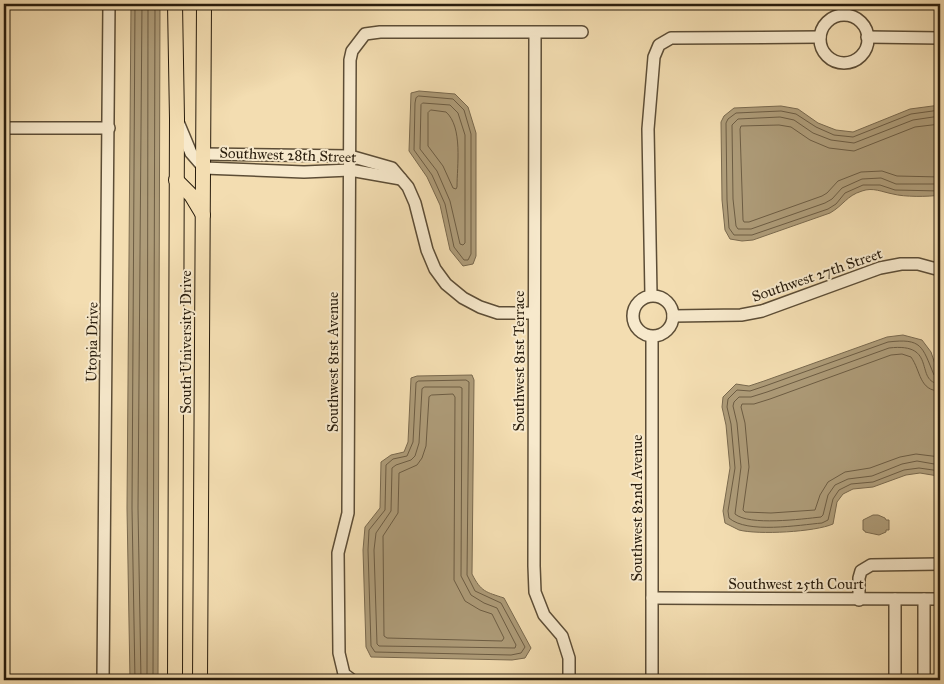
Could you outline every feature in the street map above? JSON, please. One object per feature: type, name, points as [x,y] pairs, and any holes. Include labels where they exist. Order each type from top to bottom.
[{"type":"main road","name":"South University Drive","points":[[175,4],[177,120],[175,680]]},
{"type":"main road","name":"South University Drive","points":[[200,680],[204,4]]},
{"type":"main road","points":[[176,180],[192,195],[204,215]]},
{"type":"street","name":"Utopia Drive","points":[[103,680],[109,4]]},
{"type":"street","points":[[840,16],[855,18],[866,30],[868,37],[864,52],[852,62],[836,62],[829,58],[820,45],[820,37],[826,23],[840,16]]},
{"type":"street","name":"Southwest 81st Avenue","points":[[352,680],[344,674],[339,653],[338,553],[348,512],[350,60],[352,50],[365,34],[380,32],[535,33]]},
{"type":"street","points":[[535,33],[582,32]]},
{"type":"street","name":"Southwest 81st Terrace","points":[[535,33],[535,592],[544,615],[562,636],[569,658],[569,680]]},
{"type":"street","points":[[651,295],[648,129],[654,57],[659,45],[671,38],[820,37]]},
{"type":"street","points":[[868,37],[940,38]]},
{"type":"street","points":[[177,120],[192,152],[204,168]]},
{"type":"street","points":[[4,128],[109,128]]},
{"type":"street","name":"Southwest 28th Street","points":[[204,154],[350,156],[392,168],[408,187],[415,203],[426,250],[435,269],[446,284],[463,298],[480,307],[498,313],[534,313]]},
{"type":"street","name":"Southwest 28th Street","points":[[204,168],[304,172],[350,170],[401,179]]},
{"type":"street","name":"Southwest 27th Street","points":[[673,316],[741,315],[762,311],[880,268],[901,264],[918,264],[940,270]]},
{"type":"street","points":[[651,295],[664,299],[669,304],[673,316],[669,328],[664,333],[652,337],[639,331],[632,320],[634,306],[651,295]]},
{"type":"street","name":"Southwest 82nd Avenue","points":[[652,337],[652,680]]},
{"type":"street","points":[[859,600],[861,570],[871,565],[940,564]]},
{"type":"street","name":"Southwest 25th Court","points":[[652,598],[940,599]]},
{"type":"street","points":[[895,599],[895,680]]},
{"type":"street","points":[[924,599],[924,680]]},
{"type":"water","points":[[131,4],[160,4],[158,680],[130,680],[127,508]]},
{"type":"water","points":[[419,91],[455,94],[468,107],[476,133],[476,256],[473,264],[463,266],[450,250],[440,205],[427,177],[409,151],[411,93]]},
{"type":"water","points":[[940,105],[940,195],[910,196],[866,190],[852,195],[830,213],[753,240],[730,239],[725,230],[722,200],[721,122],[724,116],[734,108],[781,106],[798,109],[818,123],[836,130],[853,132],[910,109]]},
{"type":"water","points":[[903,335],[922,340],[931,352],[940,379],[940,475],[920,473],[906,475],[873,487],[853,489],[843,494],[837,502],[833,524],[825,527],[800,531],[748,532],[725,523],[723,511],[730,468],[726,425],[722,407],[723,397],[736,384],[749,386],[887,337]]},
{"type":"water","points":[[472,375],[474,380],[472,574],[481,588],[504,598],[531,648],[525,658],[512,660],[371,657],[366,647],[363,550],[365,527],[380,508],[381,462],[391,455],[404,452],[408,442],[411,378],[417,376]]},
{"type":"water","points":[[873,515],[889,520],[889,530],[879,535],[865,532],[863,530],[863,520]]}]
